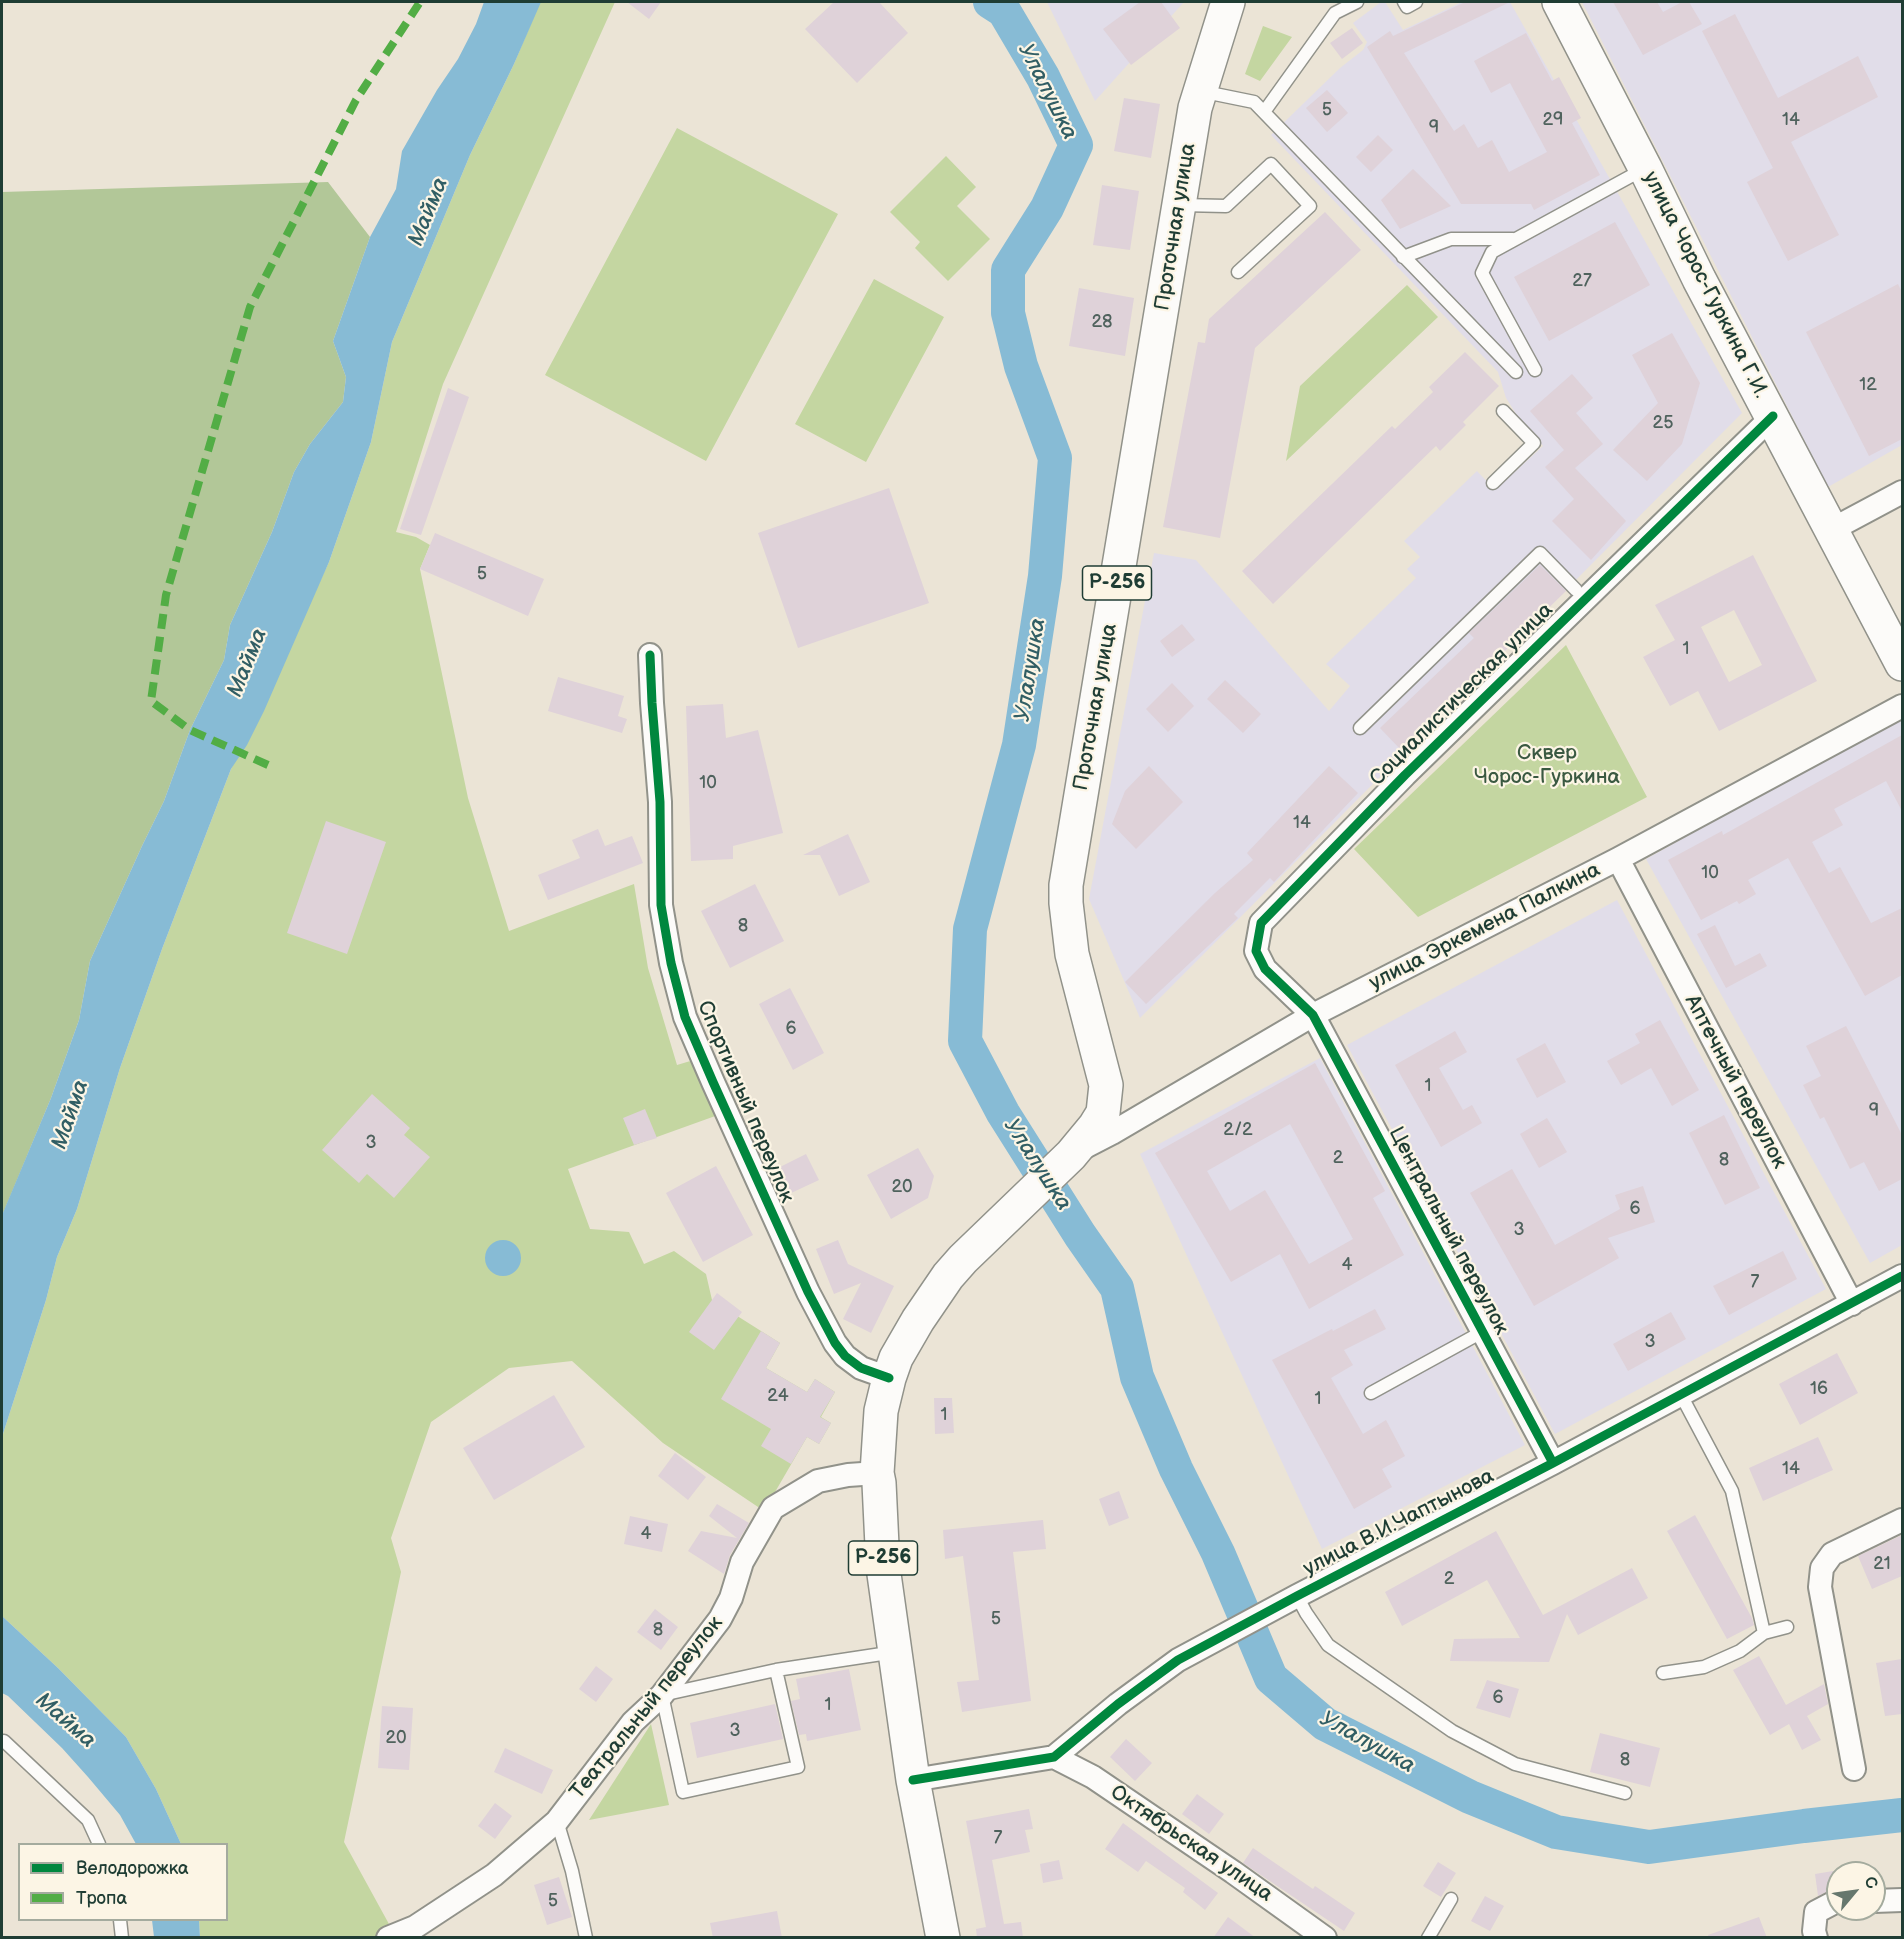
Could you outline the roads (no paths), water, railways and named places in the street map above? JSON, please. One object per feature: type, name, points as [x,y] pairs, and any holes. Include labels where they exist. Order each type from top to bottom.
[{"type":"main road","name":"Проточная улица","points":[[1071,1155],[1103,1113],[1106,1085],[1072,954],[1066,885],[1195,108],[1228,2]]},
{"type":"main road","name":"улица Чорос-Гуркина Г.И.","points":[[1559,2],[1645,168],[1699,279],[1902,664]]},
{"type":"main road","name":"Р-256","points":[[943,1938],[913,1780],[883,1567],[877,1473],[880,1411],[889,1378],[905,1340],[948,1276],[1071,1155]]},
{"type":"street","name":"Социалистическая улица","points":[[1312,1015],[1264,969],[1256,951],[1261,923],[1581,595],[1773,416]]},
{"type":"street","points":[[1831,530],[1902,492]]},
{"type":"street","name":"Спортивный переулок","points":[[650,655],[660,802],[661,905],[671,963],[686,1017],[808,1292],[835,1343],[845,1356],[861,1368],[889,1378]]},
{"type":"street","name":"улица Эркемена Палкина","points":[[1071,1155],[1123,1127],[1312,1015],[1618,859],[1902,706]]},
{"type":"street","name":"Аптечный переулок","points":[[1618,859],[1852,1304]]},
{"type":"street","name":"Центральный переулок","points":[[1312,1015],[1553,1464]]},
{"type":"street","name":"улица В.И.Чаптынова","points":[[1054,1757],[1118,1704],[1178,1660],[1553,1464],[1902,1276]]},
{"type":"street","name":"Театральный переулок","points":[[388,1938],[415,1927],[495,1875],[557,1821],[633,1722],[662,1695],[720,1619],[731,1598],[742,1562],[773,1508],[818,1481],[848,1475],[877,1473]]},
{"type":"street","points":[[1854,1768],[1820,1587],[1822,1568],[1832,1554],[1902,1520]]},
{"type":"street","points":[[913,1780],[1054,1757]]},
{"type":"street","name":"Октябрьская улица","points":[[1054,1757],[1093,1777],[1325,1938]]},
{"type":"street","points":[[1886,1901],[1902,1900]]},
{"type":"street","points":[[1816,1938],[1814,1932],[1816,1912],[1826,1906]]},
{"type":"lane","points":[[1264,112],[1335,13],[1357,2]]},
{"type":"lane","points":[[1404,2],[1407,7],[1416,2]]},
{"type":"lane","points":[[1200,91],[1254,102],[1516,372]]},
{"type":"lane","points":[[1179,205],[1226,206],[1271,164],[1310,206],[1238,272]]},
{"type":"lane","points":[[1535,369],[1482,273],[1492,252],[1645,168]]},
{"type":"lane","points":[[1403,256],[1450,239],[1516,239]]},
{"type":"lane","points":[[1493,483],[1534,444],[1503,411]]},
{"type":"lane","points":[[1360,728],[1540,553],[1581,595]]},
{"type":"lane","points":[[1371,1393],[1482,1332]]},
{"type":"lane","points":[[1681,1395],[1732,1491],[1764,1633]]},
{"type":"lane","points":[[1292,1599],[1306,1613],[1328,1646],[1452,1731],[1515,1764],[1625,1793]]},
{"type":"lane","points":[[1663,1673],[1704,1667],[1740,1651],[1764,1633],[1787,1627]]},
{"type":"lane","points":[[776,1670],[798,1767],[683,1792],[662,1695],[776,1670],[895,1652]]},
{"type":"lane","points":[[4,1741],[88,1820],[98,1843]]},
{"type":"lane","points":[[557,1821],[572,1871],[586,1938]]},
{"type":"lane","points":[[1428,1938],[1450,1899]]},
{"type":"lane","points":[[120,1921],[122,1938]]},
{"type":"water","name":"Майма","points":[[484,2],[541,2],[470,155],[392,342],[371,442],[329,562],[264,711],[247,745],[231,769],[162,949],[120,1068],[77,1209],[57,1257],[46,1300],[2,1437],[2,1215],[51,1098],[79,1020],[90,961],[164,801],[190,730],[224,660],[230,625],[272,532],[294,472],[310,444],[343,402],[346,377],[333,341],[370,237],[396,189],[402,151],[437,90],[458,59],[476,24]]},
{"type":"water","points":[[503,1240],[516,1245],[521,1258],[516,1271],[503,1276],[490,1271],[485,1258],[490,1245]]},
{"type":"water","name":"Майма","points":[[2,1616],[58,1668],[126,1737],[156,1789],[181,1843],[135,1843],[120,1815],[88,1777],[62,1748],[8,1696],[2,1693]]},
{"type":"water","points":[[152,1921],[199,1921],[200,1937],[154,1937]]},
{"type":"waterway","name":"Улалушка","points":[[990,2],[1004,11],[1043,77],[1076,145],[1047,208],[1008,270],[1008,313],[1021,366],[1055,458],[1045,576],[1019,745],[970,929],[965,1041],[1003,1113],[1080,1235],[1117,1288],[1137,1377],[1176,1469],[1218,1553],[1271,1678],[1325,1724],[1470,1797],[1556,1832],[1649,1847],[1902,1815]]},
{"type":"park label","name":"Сквер Чорос-Гуркина","points":[[1547,766]]}]
